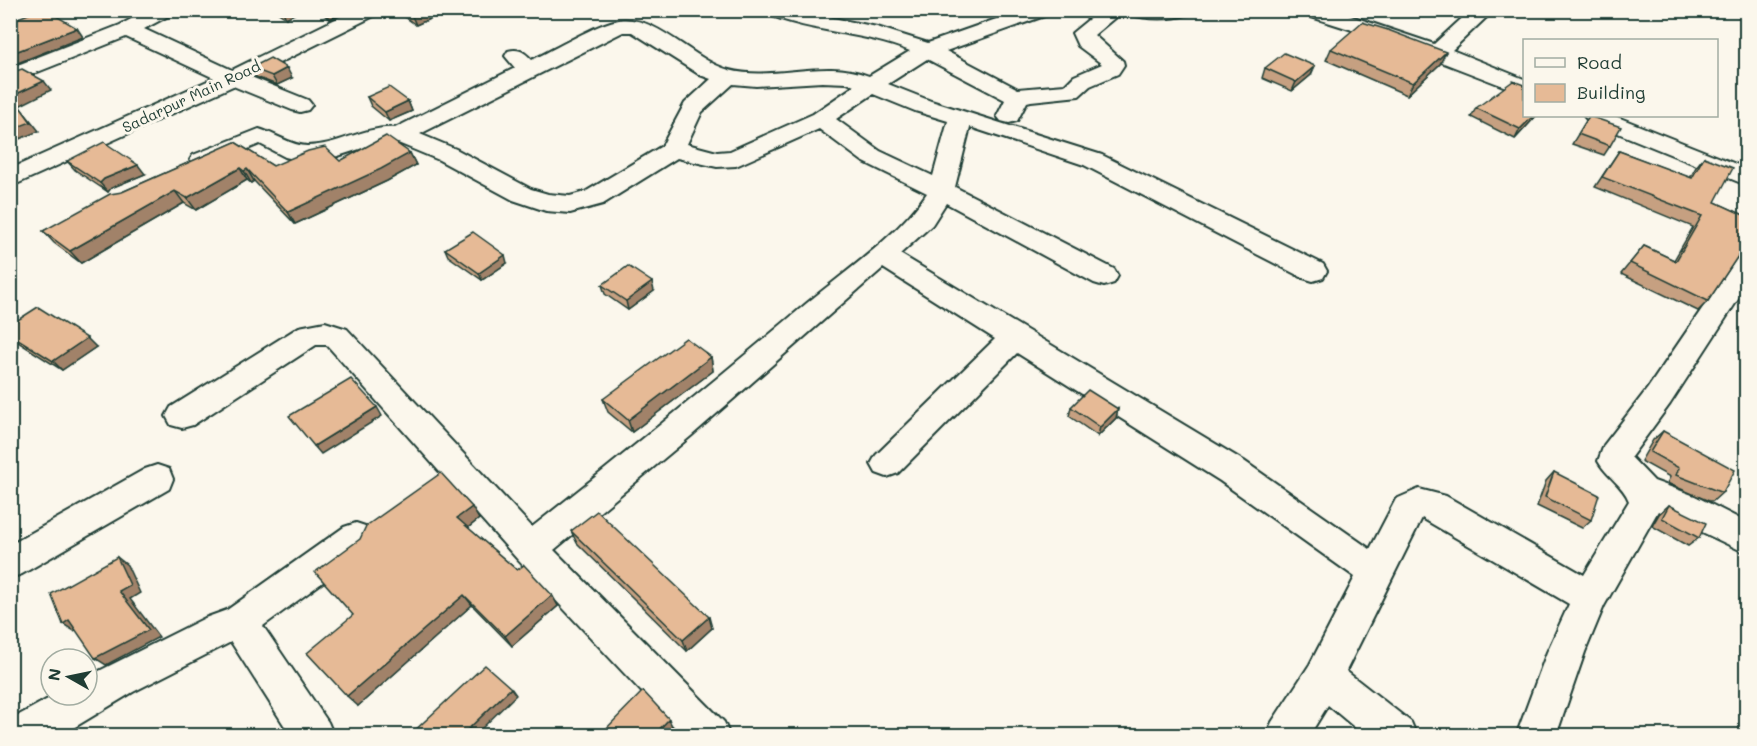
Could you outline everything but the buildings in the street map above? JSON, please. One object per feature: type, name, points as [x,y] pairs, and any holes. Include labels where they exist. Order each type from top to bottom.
[{"type":"street","points":[[10,76],[127,29],[165,10]]},
{"type":"street","name":"Sadarpur Main Road","points":[[10,179],[232,78],[370,10]]},
{"type":"street","points":[[774,10],[801,21],[870,31],[926,51],[1018,98]]},
{"type":"street","points":[[183,168],[259,136],[305,154],[321,152],[363,137],[398,136],[415,140],[466,163],[530,200],[554,205],[574,204],[593,198],[672,150],[684,149],[709,159],[722,161],[736,158],[821,120],[905,62],[926,51],[1043,10]]},
{"type":"street","points":[[1004,130],[1018,98],[1026,94],[1071,91],[1082,81],[1110,69],[1113,65],[1112,61],[1086,41],[1083,33],[1114,10]]},
{"type":"street","points":[[1135,10],[1165,13],[1183,10]]},
{"type":"street","points":[[1309,10],[1438,52],[1523,87]]},
{"type":"street","points":[[1438,52],[1484,10]]},
{"type":"street","points":[[398,136],[522,63],[619,26],[636,26],[708,70],[728,77],[756,80],[822,75],[851,78],[873,84],[898,97],[1004,130],[1109,167],[1313,271]]},
{"type":"street","points":[[127,29],[232,78],[300,105]]},
{"type":"street","points":[[672,150],[691,107],[706,92],[728,77]]},
{"type":"street","points":[[1598,117],[1746,177]]},
{"type":"street","points":[[530,549],[699,414],[923,219],[942,190],[961,118]]},
{"type":"street","points":[[821,120],[871,156],[942,190],[1104,276]]},
{"type":"street","points":[[882,255],[1232,471],[1377,573]]},
{"type":"street","points":[[1746,266],[1659,396],[1615,454],[1614,461],[1620,470],[1637,482],[1645,492],[1683,506],[1746,538]]},
{"type":"street","points":[[182,416],[309,335],[325,333],[337,337],[530,549],[710,735]]},
{"type":"street","points":[[887,464],[1015,337]]},
{"type":"street","points":[[10,563],[157,479]]},
{"type":"street","points":[[1536,735],[1566,652],[1590,597],[1646,502],[1645,492]]},
{"type":"street","points":[[1286,735],[1323,677],[1408,509],[1419,503],[1434,506],[1590,597]]},
{"type":"street","points":[[21,735],[120,679],[218,630],[239,622],[356,538]]},
{"type":"street","points":[[239,622],[314,735]]},
{"type":"street","points":[[1323,677],[1397,735]]}]
